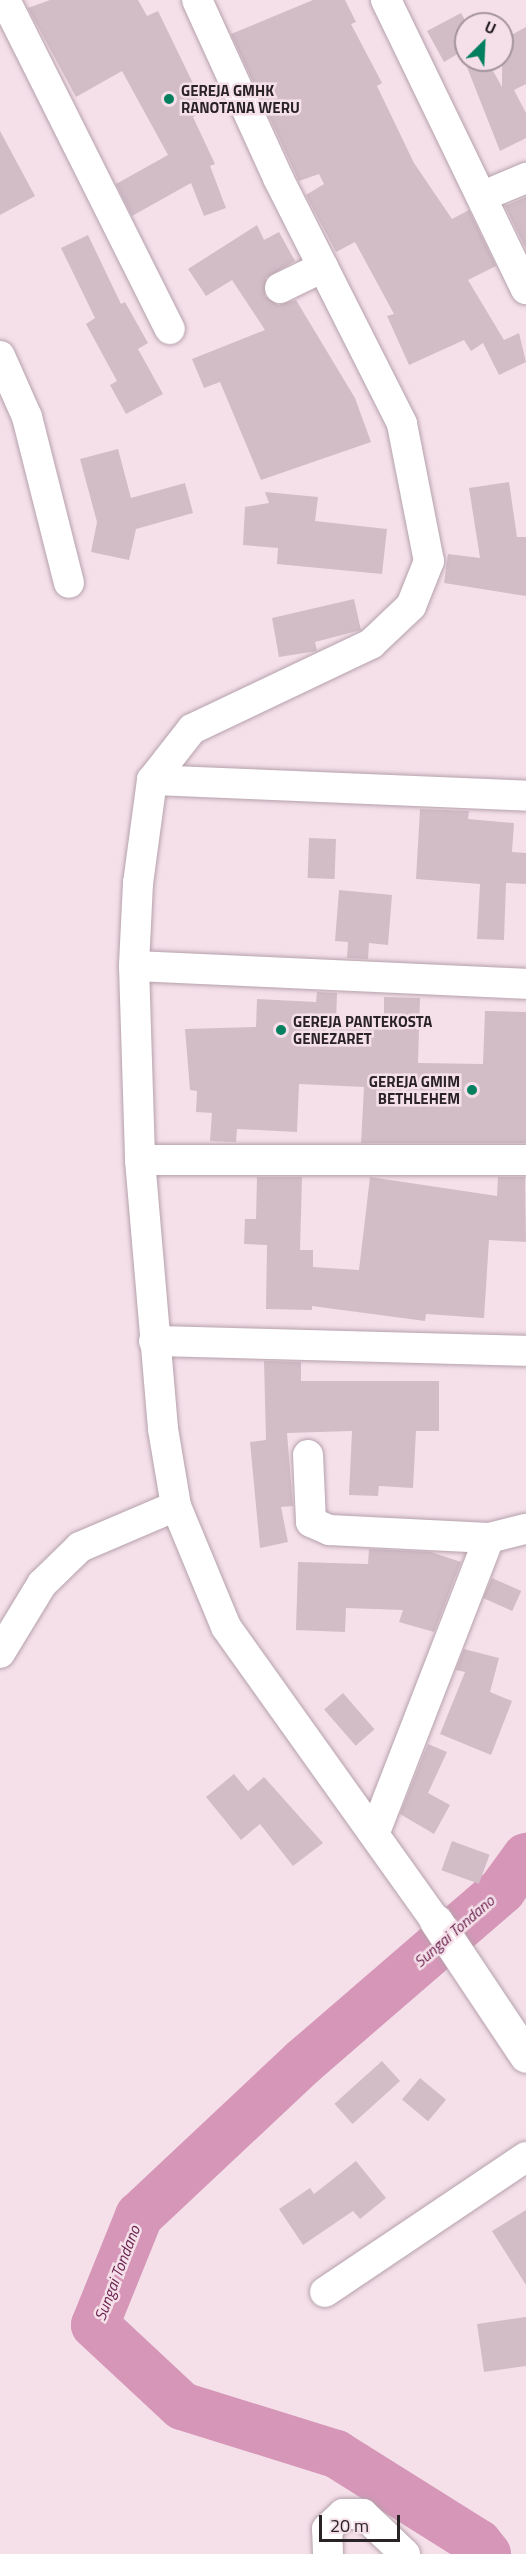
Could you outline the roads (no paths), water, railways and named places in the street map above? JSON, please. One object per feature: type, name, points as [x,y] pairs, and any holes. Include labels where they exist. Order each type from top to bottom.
[{"type":"street","points":[[5,0],[170,329]]},
{"type":"street","points":[[197,0],[323,267],[402,424],[429,561],[411,606],[370,644],[192,729],[152,780],[138,883],[134,966],[140,1160],[154,1341],[176,1506],[226,1627],[375,1832],[526,2056]]},
{"type":"street","points":[[386,0],[483,196],[526,289]]},
{"type":"street","points":[[483,196],[526,178]]},
{"type":"street","points":[[280,288],[323,267]]},
{"type":"street","points":[[0,356],[27,417],[69,583]]},
{"type":"street","points":[[152,780],[526,796]]},
{"type":"street","points":[[134,966],[526,984]]},
{"type":"street","points":[[140,1160],[526,1160]]},
{"type":"street","points":[[154,1341],[526,1351]]},
{"type":"street","points":[[308,1455],[309,1513],[318,1526],[489,1538],[526,1529]]},
{"type":"street","points":[[0,1653],[42,1584],[80,1547],[176,1506]]},
{"type":"street","points":[[375,1832],[489,1538]]},
{"type":"street","points":[[325,2292],[526,2157]]},
{"type":"street","points":[[328,2554],[327,2529],[343,2514],[363,2514],[405,2554]]},
{"type":"waterway","name":"Sungai Tondano","points":[[487,2554],[478,2543],[336,2454],[182,2406],[95,2325],[139,2216],[303,2062],[502,1890],[526,1857]]},
{"type":"place","name":"GEREJA GMHK RANOTANA WERU","points":[[169,99]]},
{"type":"place","name":"GEREJA PANTEKOSTA GENEZARET","points":[[281,1030]]},
{"type":"place","name":"GEREJA GMIM BETHLEHEM","points":[[472,1090]]}]
